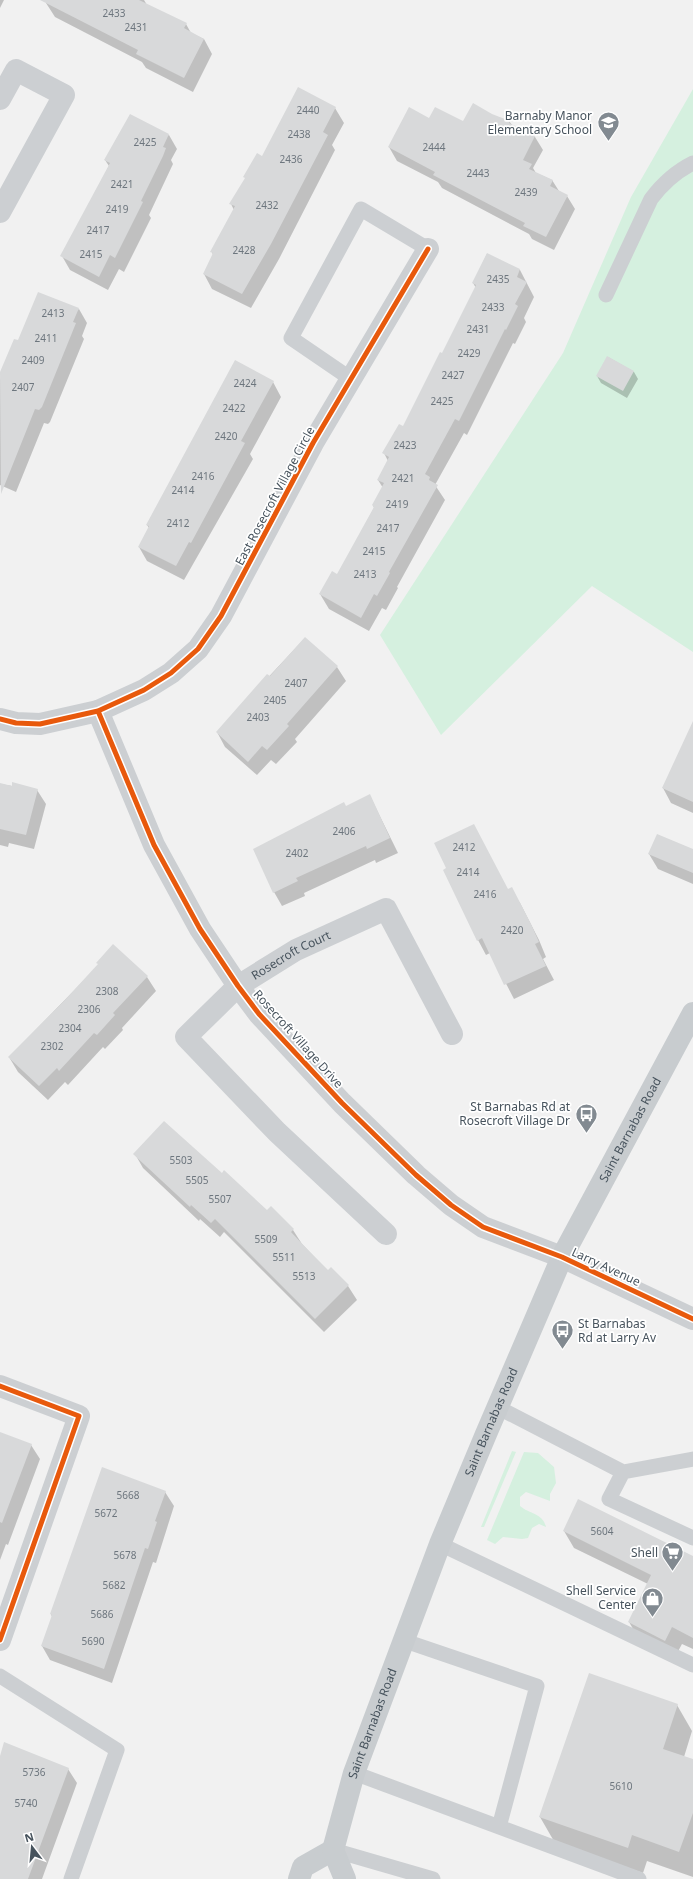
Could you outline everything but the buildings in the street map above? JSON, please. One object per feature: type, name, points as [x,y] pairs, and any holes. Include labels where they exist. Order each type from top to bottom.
[{"type":"main road","name":"Saint Barnabas Road","points":[[333,1850],[354,1773],[405,1641],[440,1544],[497,1407],[562,1258],[693,1013]]},
{"type":"main road","points":[[299,1879],[303,1867],[333,1850],[345,1879]]},
{"type":"street","points":[[0,99],[16,70],[64,95],[5,189],[0,212]]},
{"type":"street","name":"East Rosecroft Village Circle","points":[[0,719],[16,723],[40,724],[98,711],[144,690],[171,673],[198,649],[221,616],[313,443],[428,249]]},
{"type":"street","name":"Rosecroft Village Drive","points":[[98,711],[154,845],[200,929],[238,986],[259,1014],[342,1103],[416,1175],[451,1206],[483,1227],[509,1236]]},
{"type":"street","name":"Rosecroft Court","points":[[386,1234],[276,1132],[186,1037],[238,986],[296,950],[386,909],[452,1034]]},
{"type":"street","name":"Larry Avenue","points":[[509,1236],[562,1258],[693,1319]]},
{"type":"street","points":[[0,1386],[79,1416],[0,1640]]},
{"type":"lane","points":[[606,294],[651,199],[660,186],[678,170],[693,163]]},
{"type":"lane","points":[[351,379],[291,338],[361,209],[428,249]]},
{"type":"lane","points":[[497,1407],[623,1472],[693,1459]]},
{"type":"lane","points":[[623,1472],[609,1499],[693,1538]]},
{"type":"lane","points":[[440,1544],[693,1665]]},
{"type":"lane","points":[[405,1641],[537,1686],[499,1827]]},
{"type":"lane","points":[[0,1676],[117,1750],[71,1879]]},
{"type":"lane","points":[[354,1773],[639,1879]]},
{"type":"lane","points":[[333,1850],[433,1879]]},
{"type":"green space","points":[[693,89],[693,652],[592,586],[441,735],[380,635],[563,353],[631,197]]},
{"type":"green space","points":[[512,1451],[516,1452],[484,1527],[481,1527]]},
{"type":"green space","points":[[524,1452],[538,1453],[554,1467],[556,1483],[550,1494],[550,1501],[526,1492],[520,1497],[520,1506],[539,1516],[546,1527],[539,1524],[532,1528],[528,1538],[522,1539],[503,1537],[495,1544],[487,1540]]},
{"type":"cycle path","points":[[0,719],[16,723],[40,724],[98,711],[144,690],[171,673],[198,649],[221,616],[313,443],[428,249]]},
{"type":"cycle path","points":[[98,711],[154,845],[200,929],[238,986],[259,1014],[342,1103],[416,1175],[451,1205],[483,1227],[562,1257],[693,1319]]},
{"type":"cycle path","points":[[0,1386],[79,1416],[0,1640]]},
{"type":"place","name":"Barnaby Manor Elementary School","points":[[608,142]]},
{"type":"place","name":"St Barnabas Rd at Rosecroft Village Dr","points":[[586,1134]]},
{"type":"place","name":"St Barnabas Rd at Larry Av","points":[[563,1350]]},
{"type":"place","name":"Shell","points":[[673,1572]]},
{"type":"place","name":"Shell Service Center","points":[[652,1618]]}]
